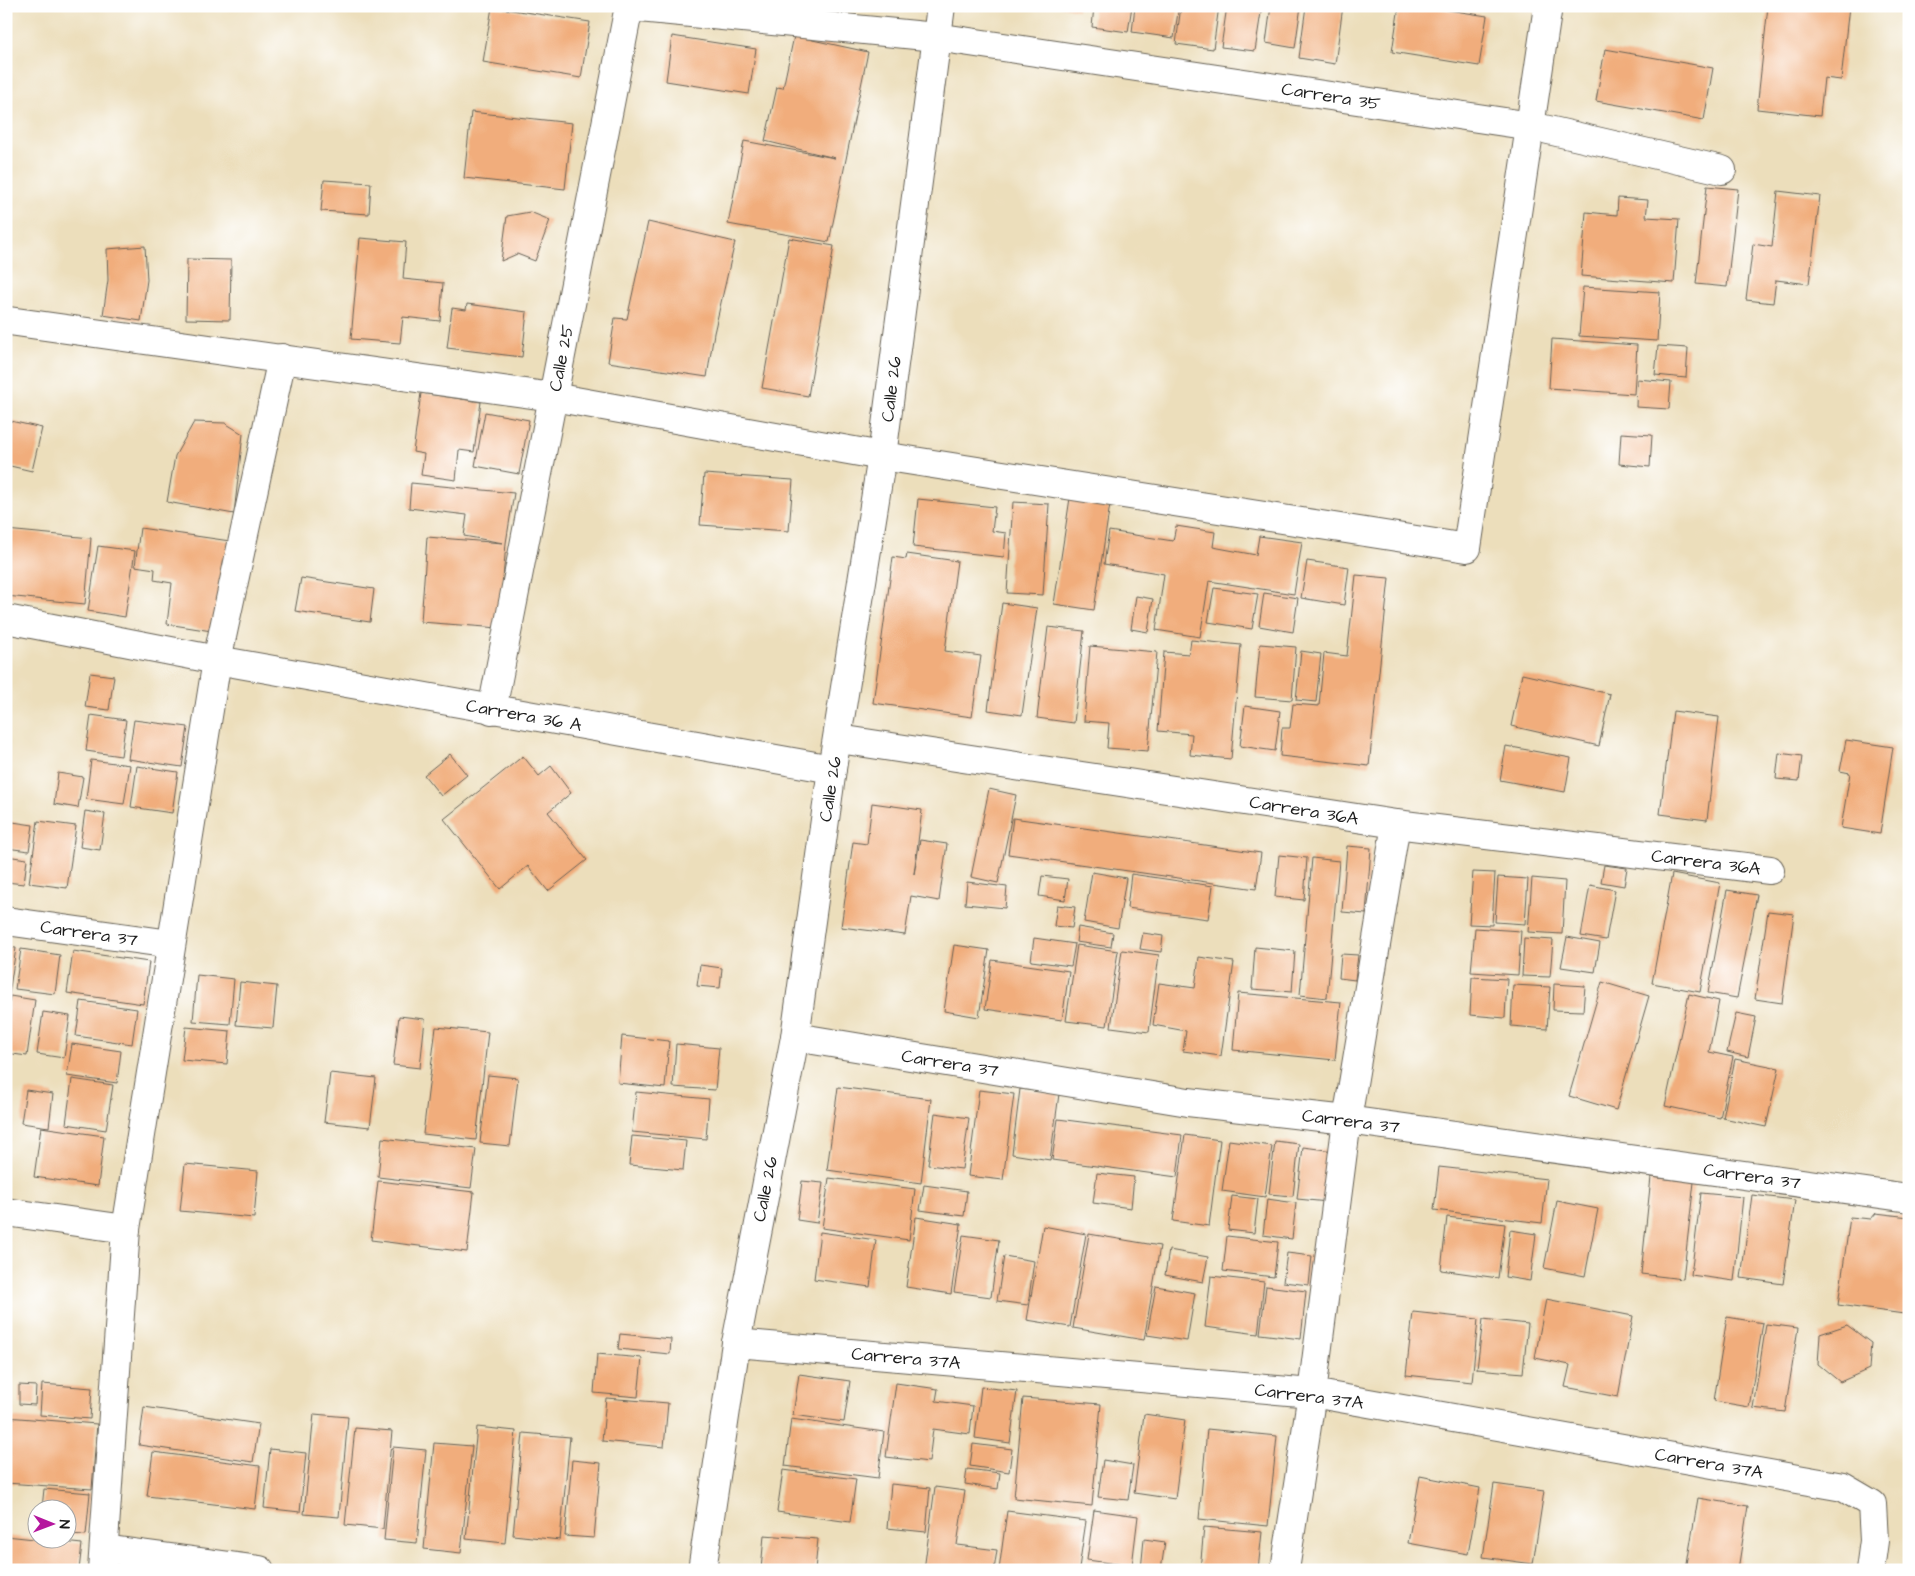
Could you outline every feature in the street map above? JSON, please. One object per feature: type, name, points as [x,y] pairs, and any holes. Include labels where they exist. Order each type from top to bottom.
[{"type":"street","name":"Calle 26","points":[[702,1570],[736,1343],[795,1037],[832,769],[839,740],[882,456],[941,6]]},
{"type":"street","points":[[9,321],[553,397],[882,456],[1467,548],[1548,6]]},
{"type":"street","name":"Carrera 35","points":[[629,7],[936,37],[1531,126],[1722,170]]},
{"type":"street","name":"Calle 25","points":[[492,710],[629,7]]},
{"type":"street","points":[[260,1570],[103,1559],[126,1229],[217,660],[282,358]]},
{"type":"street","name":"Carrera 36 A","points":[[6,619],[492,710],[832,769]]},
{"type":"street","name":"Carrera 36A","points":[[839,740],[1396,824],[1770,870]]},
{"type":"street","points":[[1285,1570],[1312,1393],[1347,1120],[1396,824]]},
{"type":"street","name":"Carrera 37","points":[[6,921],[171,944]]},
{"type":"street","name":"Carrera 37","points":[[795,1037],[1188,1102],[1347,1120],[1909,1198]]},
{"type":"street","points":[[6,1212],[126,1229]]},
{"type":"street","name":"Carrera 37A","points":[[736,1343],[1312,1393],[1843,1487],[1872,1504],[1874,1541],[1870,1570]]},
{"type":"building","points":[[1059,6],[1078,6],[1078,10]]},
{"type":"building","points":[[1094,6],[1132,6],[1128,32],[1092,27]]},
{"type":"building","points":[[1135,6],[1179,6],[1174,38],[1132,32]]},
{"type":"building","points":[[1181,6],[1219,6],[1213,49],[1176,44]]},
{"type":"building","points":[[1227,6],[1262,6],[1255,51],[1221,47]]},
{"type":"building","points":[[1271,6],[1301,6],[1295,48],[1266,43]]},
{"type":"building","points":[[1306,6],[1343,6],[1335,64],[1299,58]]},
{"type":"building","points":[[1399,6],[1423,6],[1487,16],[1479,66],[1392,52]]},
{"type":"building","points":[[1768,6],[1849,6],[1841,80],[1824,78],[1820,116],[1757,109]]},
{"type":"building","points":[[492,7],[590,22],[581,78],[483,62]]},
{"type":"building","points":[[672,36],[756,49],[749,94],[666,81]]},
{"type":"building","points":[[794,36],[868,52],[829,242],[728,224],[744,141],[835,158],[765,141],[777,87],[783,88]]},
{"type":"building","points":[[1605,49],[1713,68],[1704,120],[1596,101]]},
{"type":"building","points":[[471,112],[572,123],[565,189],[464,178]]},
{"type":"building","points":[[324,180],[371,183],[369,214],[321,211]]},
{"type":"building","points":[[1707,186],[1738,189],[1727,287],[1696,284]]},
{"type":"building","points":[[1778,191],[1820,196],[1809,284],[1776,280],[1773,303],[1746,300],[1753,244],[1772,247]]},
{"type":"building","points":[[1618,198],[1648,200],[1646,217],[1679,219],[1674,283],[1581,276],[1586,212],[1617,215]]},
{"type":"building","points":[[530,212],[550,220],[535,261],[517,254],[501,261],[507,216]]},
{"type":"building","points":[[648,222],[735,242],[714,333],[707,377],[608,362],[615,318],[627,319]]},
{"type":"building","points":[[360,238],[406,242],[403,279],[443,283],[440,321],[403,317],[400,343],[351,339]]},
{"type":"building","points":[[789,238],[834,246],[808,396],[762,388]]},
{"type":"building","points":[[145,246],[147,280],[141,321],[103,315],[108,280],[107,249]]},
{"type":"building","points":[[187,259],[231,260],[230,320],[186,319]]},
{"type":"building","points":[[1583,287],[1660,292],[1657,341],[1579,336]]},
{"type":"building","points":[[467,304],[527,312],[522,357],[447,348],[452,308],[466,310]]},
{"type":"building","points":[[1552,339],[1637,345],[1634,394],[1549,388]]},
{"type":"building","points":[[1658,346],[1688,348],[1686,378],[1655,375]]},
{"type":"building","points":[[1637,379],[1671,382],[1669,409],[1636,407]]},
{"type":"building","points":[[421,393],[481,402],[474,452],[459,450],[456,480],[421,475],[424,454],[413,452]]},
{"type":"building","points":[[485,412],[529,420],[519,474],[475,466]]},
{"type":"building","points":[[6,420],[42,428],[32,471],[6,465]]},
{"type":"building","points":[[194,422],[225,423],[243,434],[234,514],[167,502],[175,456]]},
{"type":"building","points":[[1621,433],[1652,435],[1650,467],[1619,464]]},
{"type":"building","points":[[704,474],[793,480],[789,531],[700,525]]},
{"type":"building","points":[[411,483],[514,493],[506,543],[499,628],[421,622],[427,537],[503,543],[464,536],[467,515],[409,508]]},
{"type":"building","points":[[1070,498],[1110,504],[1094,610],[1054,604]]},
{"type":"building","points":[[918,499],[995,507],[992,531],[1006,533],[1004,557],[913,547]]},
{"type":"building","points":[[1013,502],[1049,504],[1043,595],[1007,593]]},
{"type":"building","points":[[1176,526],[1215,532],[1213,547],[1256,555],[1259,536],[1302,542],[1294,594],[1209,581],[1200,637],[1156,630],[1164,574],[1104,564],[1109,531],[1173,541]]},
{"type":"building","points":[[140,528],[230,541],[218,632],[167,624],[172,583],[154,580],[155,569],[135,566]]},
{"type":"building","points":[[6,530],[91,538],[85,604],[6,596]]},
{"type":"building","points":[[98,546],[135,551],[125,617],[88,611]]},
{"type":"building","points":[[907,554],[957,561],[945,651],[981,656],[972,717],[873,703],[893,557],[906,559]]},
{"type":"building","points":[[1307,561],[1349,567],[1344,605],[1301,598]]},
{"type":"building","points":[[1356,575],[1389,578],[1369,766],[1280,756],[1282,728],[1290,728],[1293,704],[1319,706],[1324,653],[1347,656]]},
{"type":"building","points":[[301,578],[374,589],[370,622],[295,611]]},
{"type":"building","points":[[1214,588],[1258,594],[1252,629],[1208,622]]},
{"type":"building","points":[[1264,593],[1298,598],[1293,632],[1259,626]]},
{"type":"building","points":[[1136,596],[1153,599],[1148,632],[1131,629]]},
{"type":"building","points":[[1002,603],[1037,608],[1022,715],[988,710]]},
{"type":"building","points":[[1048,627],[1084,631],[1074,723],[1037,718]]},
{"type":"building","points":[[1191,640],[1241,645],[1231,759],[1190,755],[1192,734],[1158,731],[1164,652],[1189,654]]},
{"type":"building","points":[[1260,644],[1296,647],[1292,700],[1255,697]]},
{"type":"building","points":[[1090,646],[1157,652],[1148,751],[1107,748],[1109,723],[1084,721]]},
{"type":"building","points":[[1301,651],[1321,654],[1316,702],[1296,700]]},
{"type":"building","points":[[90,673],[114,676],[109,710],[85,707]]},
{"type":"building","points":[[1522,674],[1610,694],[1599,746],[1511,726]]},
{"type":"building","points":[[1245,706],[1280,711],[1275,751],[1240,746]]},
{"type":"building","points":[[1673,711],[1719,717],[1707,820],[1660,814]]},
{"type":"building","points":[[91,715],[126,720],[121,756],[86,751]]},
{"type":"building","points":[[134,720],[188,727],[182,767],[128,759]]},
{"type":"building","points":[[1846,740],[1893,747],[1880,834],[1841,828],[1850,773],[1840,771]]},
{"type":"building","points":[[1506,746],[1571,758],[1565,792],[1500,780]]},
{"type":"building","points":[[1779,753],[1802,756],[1799,781],[1776,779]]},
{"type":"building","points":[[450,754],[467,775],[441,796],[424,775]]},
{"type":"building","points":[[523,756],[539,776],[551,766],[571,793],[548,812],[587,860],[548,891],[528,866],[500,889],[444,819]]},
{"type":"building","points":[[91,760],[130,765],[124,804],[86,799]]},
{"type":"building","points":[[137,766],[178,772],[172,813],[131,807]]},
{"type":"building","points":[[58,773],[83,777],[78,808],[54,804]]},
{"type":"building","points":[[989,789],[1016,795],[998,883],[971,877]]},
{"type":"building","points":[[872,803],[922,810],[914,874],[920,840],[947,844],[939,901],[911,896],[905,935],[841,927],[853,842],[867,844]]},
{"type":"building","points":[[85,811],[105,814],[100,850],[80,847]]},
{"type":"building","points":[[1013,818],[1261,853],[1256,889],[1008,854]]},
{"type":"building","points":[[6,821],[33,825],[29,851],[6,848]]},
{"type":"building","points":[[38,821],[76,826],[67,888],[29,883]]},
{"type":"building","points":[[1347,846],[1371,848],[1366,914],[1342,912]]},
{"type":"building","points":[[1279,855],[1307,858],[1304,900],[1275,897]]},
{"type":"building","points":[[6,856],[27,859],[24,884],[6,882]]},
{"type":"building","points":[[1312,858],[1339,861],[1327,998],[1300,995]]},
{"type":"building","points":[[1604,865],[1627,868],[1624,886],[1601,882]]},
{"type":"building","points":[[1092,872],[1126,878],[1118,928],[1084,922]]},
{"type":"building","points":[[1473,872],[1495,873],[1492,925],[1469,924]]},
{"type":"building","points":[[1131,874],[1213,886],[1208,919],[1127,908]]},
{"type":"building","points":[[1672,874],[1720,883],[1700,992],[1652,983]]},
{"type":"building","points":[[1042,876],[1068,879],[1065,900],[1039,896]]},
{"type":"building","points":[[1498,877],[1528,879],[1525,924],[1495,922]]},
{"type":"building","points":[[1532,878],[1565,881],[1562,934],[1528,932]]},
{"type":"building","points":[[967,882],[1007,887],[1005,908],[965,904]]},
{"type":"building","points":[[1590,885],[1615,890],[1606,940],[1581,936]]},
{"type":"building","points":[[1727,890],[1757,895],[1737,998],[1708,993]]},
{"type":"building","points":[[1057,905],[1075,907],[1072,928],[1054,926]]},
{"type":"building","points":[[1768,911],[1794,914],[1782,1003],[1755,999]]},
{"type":"building","points":[[1078,927],[1113,933],[1111,947],[1076,942]]},
{"type":"building","points":[[1475,928],[1521,931],[1518,975],[1471,972]]},
{"type":"building","points":[[1143,933],[1163,936],[1161,952],[1140,949]]},
{"type":"building","points":[[1567,937],[1600,943],[1595,972],[1561,967]]},
{"type":"building","points":[[1034,938],[1075,944],[1071,966],[1031,961]]},
{"type":"building","points":[[1524,938],[1553,940],[1550,977],[1522,976]]},
{"type":"building","points":[[954,945],[989,950],[979,1017],[944,1011]]},
{"type":"building","points":[[1077,945],[1118,951],[1107,1026],[1066,1021]]},
{"type":"building","points":[[6,947],[16,948],[7,1008],[6,1008]]},
{"type":"building","points":[[1255,947],[1295,951],[1292,992],[1252,989]]},
{"type":"building","points":[[21,949],[60,955],[55,994],[15,989]]},
{"type":"building","points":[[1122,950],[1159,955],[1149,1032],[1111,1027]]},
{"type":"building","points":[[73,951],[149,962],[143,1004],[67,993]]},
{"type":"building","points":[[1341,954],[1358,955],[1355,980],[1339,978]]},
{"type":"building","points":[[1199,957],[1234,962],[1221,1056],[1183,1051],[1186,1031],[1153,1025],[1159,983],[1195,988]]},
{"type":"building","points":[[992,960],[1069,971],[1062,1020],[985,1009]]},
{"type":"building","points":[[700,965],[722,968],[720,988],[697,986]]},
{"type":"building","points":[[197,975],[234,979],[230,1024],[193,1021]]},
{"type":"building","points":[[1472,977],[1507,979],[1505,1018],[1470,1015]]},
{"type":"building","points":[[240,982],[277,986],[273,1028],[236,1025]]},
{"type":"building","points":[[1602,982],[1649,996],[1616,1110],[1569,1096]]},
{"type":"building","points":[[1554,984],[1585,986],[1583,1011],[1553,1010]]},
{"type":"building","points":[[1513,985],[1550,987],[1547,1029],[1511,1026]]},
{"type":"building","points":[[1238,993],[1341,1002],[1335,1060],[1233,1050]]},
{"type":"building","points":[[1689,994],[1719,1001],[1709,1052],[1733,1057],[1720,1118],[1665,1106]]},
{"type":"building","points":[[10,996],[35,1000],[27,1056],[6,1053],[6,1023]]},
{"type":"building","points":[[81,1001],[137,1009],[132,1044],[76,1036]]},
{"type":"building","points":[[43,1012],[70,1016],[64,1058],[37,1054]]},
{"type":"building","points":[[1736,1013],[1756,1017],[1748,1057],[1727,1052]]},
{"type":"building","points":[[399,1016],[425,1019],[420,1068],[393,1065]]},
{"type":"building","points":[[186,1027],[230,1031],[227,1064],[182,1060]]},
{"type":"building","points":[[436,1027],[488,1032],[476,1140],[423,1134]]},
{"type":"building","points":[[622,1036],[669,1041],[665,1088],[618,1083]]},
{"type":"building","points":[[72,1044],[121,1051],[117,1083],[67,1076]]},
{"type":"building","points":[[676,1044],[719,1048],[715,1090],[673,1087]]},
{"type":"building","points":[[1735,1059],[1779,1068],[1766,1127],[1723,1118]]},
{"type":"building","points":[[330,1073],[376,1078],[370,1127],[324,1122]]},
{"type":"building","points":[[488,1075],[518,1078],[510,1146],[480,1143]]},
{"type":"building","points":[[72,1079],[113,1085],[106,1130],[66,1124]]},
{"type":"building","points":[[838,1087],[931,1099],[921,1183],[827,1170]]},
{"type":"building","points":[[1020,1089],[1059,1094],[1050,1160],[1012,1154]]},
{"type":"building","points":[[26,1090],[53,1094],[49,1127],[21,1123]]},
{"type":"building","points":[[979,1090],[1014,1094],[1003,1180],[968,1176]]},
{"type":"building","points":[[636,1092],[709,1099],[706,1139],[632,1132]]},
{"type":"building","points":[[935,1113],[969,1118],[962,1169],[928,1165]]},
{"type":"building","points":[[1058,1119],[1182,1135],[1177,1177],[1052,1160]]},
{"type":"building","points":[[41,1127],[104,1136],[98,1186],[34,1177]]},
{"type":"building","points":[[1185,1135],[1220,1140],[1209,1226],[1173,1221]]},
{"type":"building","points":[[632,1136],[686,1141],[683,1170],[629,1165]]},
{"type":"building","points":[[382,1138],[476,1149],[471,1188],[378,1177]]},
{"type":"building","points":[[1229,1140],[1272,1146],[1265,1197],[1222,1191]]},
{"type":"building","points":[[1275,1141],[1299,1144],[1293,1196],[1269,1194]]},
{"type":"building","points":[[1303,1147],[1334,1151],[1328,1202],[1297,1199]]},
{"type":"building","points":[[185,1164],[258,1171],[254,1218],[180,1211]]},
{"type":"building","points":[[1439,1167],[1547,1179],[1542,1223],[1434,1210]]},
{"type":"building","points":[[1097,1173],[1134,1177],[1131,1208],[1093,1203]]},
{"type":"building","points":[[1651,1177],[1694,1182],[1683,1279],[1641,1274]]},
{"type":"building","points":[[829,1178],[915,1189],[909,1240],[822,1228]]},
{"type":"building","points":[[378,1181],[474,1192],[467,1252],[371,1240]]},
{"type":"building","points":[[802,1181],[823,1183],[817,1223],[797,1220]]},
{"type":"building","points":[[924,1185],[967,1191],[964,1216],[920,1210]]},
{"type":"building","points":[[1701,1193],[1743,1197],[1734,1281],[1691,1275]]},
{"type":"building","points":[[1752,1195],[1795,1200],[1783,1284],[1741,1278]]},
{"type":"building","points":[[1232,1196],[1258,1199],[1254,1233],[1228,1230]]},
{"type":"building","points":[[1267,1199],[1296,1203],[1292,1239],[1263,1235]]},
{"type":"building","points":[[1557,1201],[1598,1209],[1585,1276],[1544,1268]]},
{"type":"building","points":[[1876,1213],[1909,1217],[1909,1279],[1904,1314],[1838,1305],[1850,1217],[1871,1219]]},
{"type":"building","points":[[916,1217],[961,1224],[951,1294],[906,1287]]},
{"type":"building","points":[[1447,1217],[1505,1224],[1498,1278],[1441,1270]]},
{"type":"building","points":[[1043,1226],[1086,1234],[1070,1327],[1027,1320]]},
{"type":"building","points":[[1510,1230],[1536,1234],[1530,1281],[1505,1277]]},
{"type":"building","points":[[820,1232],[876,1240],[870,1287],[814,1279]]},
{"type":"building","points":[[1089,1234],[1160,1246],[1144,1340],[1073,1328]]},
{"type":"building","points":[[963,1235],[999,1240],[991,1297],[954,1292]]},
{"type":"building","points":[[1227,1236],[1278,1242],[1274,1277],[1223,1271]]},
{"type":"building","points":[[1169,1250],[1208,1257],[1203,1282],[1165,1275]]},
{"type":"building","points":[[1287,1253],[1312,1256],[1309,1285],[1283,1282]]},
{"type":"building","points":[[1004,1256],[1034,1261],[1028,1305],[997,1301]]},
{"type":"building","points":[[1211,1276],[1264,1282],[1258,1334],[1205,1327]]},
{"type":"building","points":[[1156,1286],[1195,1293],[1187,1341],[1147,1335]]},
{"type":"building","points":[[1266,1286],[1306,1291],[1301,1339],[1260,1334]]},
{"type":"building","points":[[1546,1299],[1633,1316],[1618,1397],[1565,1387],[1570,1365],[1535,1358]]},
{"type":"building","points":[[1413,1312],[1478,1319],[1472,1382],[1406,1375]]},
{"type":"building","points":[[1727,1317],[1763,1323],[1749,1407],[1714,1401]]},
{"type":"building","points":[[1483,1319],[1528,1324],[1523,1373],[1477,1369]]},
{"type":"building","points":[[1766,1324],[1798,1328],[1785,1412],[1753,1408]]},
{"type":"building","points":[[1847,1325],[1871,1343],[1869,1369],[1840,1382],[1818,1364],[1820,1334]]},
{"type":"building","points":[[620,1334],[671,1339],[670,1354],[618,1349]]},
{"type":"building","points":[[597,1354],[642,1358],[638,1397],[594,1393]]},
{"type":"building","points":[[799,1374],[850,1381],[844,1422],[793,1415]]},
{"type":"building","points":[[896,1383],[938,1389],[936,1401],[973,1406],[970,1434],[933,1429],[929,1462],[886,1457]]},
{"type":"building","points":[[42,1384],[92,1388],[90,1419],[40,1415]]},
{"type":"building","points":[[19,1385],[36,1386],[35,1405],[19,1404]]},
{"type":"building","points":[[981,1387],[1017,1391],[1010,1443],[975,1438]]},
{"type":"building","points":[[606,1398],[668,1403],[664,1447],[602,1441]]},
{"type":"building","points":[[1023,1398],[1101,1404],[1092,1506],[1014,1498]]},
{"type":"building","points":[[144,1407],[259,1424],[253,1462],[139,1445]]},
{"type":"building","points":[[314,1414],[348,1417],[339,1517],[304,1514]]},
{"type":"building","points":[[1144,1414],[1185,1420],[1175,1499],[1134,1493]]},
{"type":"building","points":[[6,1417],[97,1424],[92,1489],[6,1483]]},
{"type":"building","points":[[791,1419],[884,1432],[878,1478],[785,1466]]},
{"type":"building","points":[[477,1427],[516,1431],[505,1543],[466,1539]]},
{"type":"building","points":[[355,1428],[392,1431],[383,1529],[345,1525]]},
{"type":"building","points":[[1207,1429],[1277,1436],[1268,1526],[1199,1519]]},
{"type":"building","points":[[523,1433],[570,1437],[560,1540],[513,1535]]},
{"type":"building","points":[[434,1443],[472,1446],[461,1553],[424,1549]]},
{"type":"building","points":[[973,1444],[1012,1449],[1009,1472],[970,1466]]},
{"type":"building","points":[[393,1447],[426,1450],[417,1543],[384,1540]]},
{"type":"building","points":[[270,1449],[306,1453],[300,1512],[264,1508]]},
{"type":"building","points":[[153,1452],[260,1466],[255,1509],[147,1496]]},
{"type":"building","points":[[572,1460],[601,1463],[594,1538],[565,1536]]},
{"type":"building","points":[[1103,1460],[1133,1465],[1128,1500],[1098,1497]]},
{"type":"building","points":[[967,1469],[1000,1473],[998,1489],[965,1484]]},
{"type":"building","points":[[783,1470],[856,1479],[850,1522],[777,1512]]},
{"type":"building","points":[[1420,1476],[1480,1488],[1468,1554],[1408,1543]]},
{"type":"building","points":[[891,1484],[930,1488],[926,1532],[887,1528]]},
{"type":"building","points":[[1494,1484],[1544,1491],[1533,1564],[1483,1557]]},
{"type":"building","points":[[935,1487],[965,1491],[957,1545],[997,1550],[994,1570],[924,1570]]},
{"type":"building","points":[[44,1489],[90,1493],[86,1535],[78,1535],[78,1498],[43,1498]]},
{"type":"building","points":[[1698,1498],[1748,1506],[1738,1570],[1686,1570]]},
{"type":"building","points":[[1094,1510],[1138,1516],[1132,1566],[1087,1560]]},
{"type":"building","points":[[1007,1511],[1086,1521],[1079,1568],[1087,1570],[999,1570]]},
{"type":"building","points":[[1204,1527],[1262,1532],[1258,1570],[1200,1570]]},
{"type":"building","points":[[764,1535],[818,1539],[815,1570],[761,1570]]},
{"type":"building","points":[[6,1536],[28,1538],[28,1548],[78,1548],[78,1544],[82,1544],[79,1570],[6,1570]]},
{"type":"building","points":[[1144,1539],[1165,1542],[1161,1570],[1141,1570]]}]
